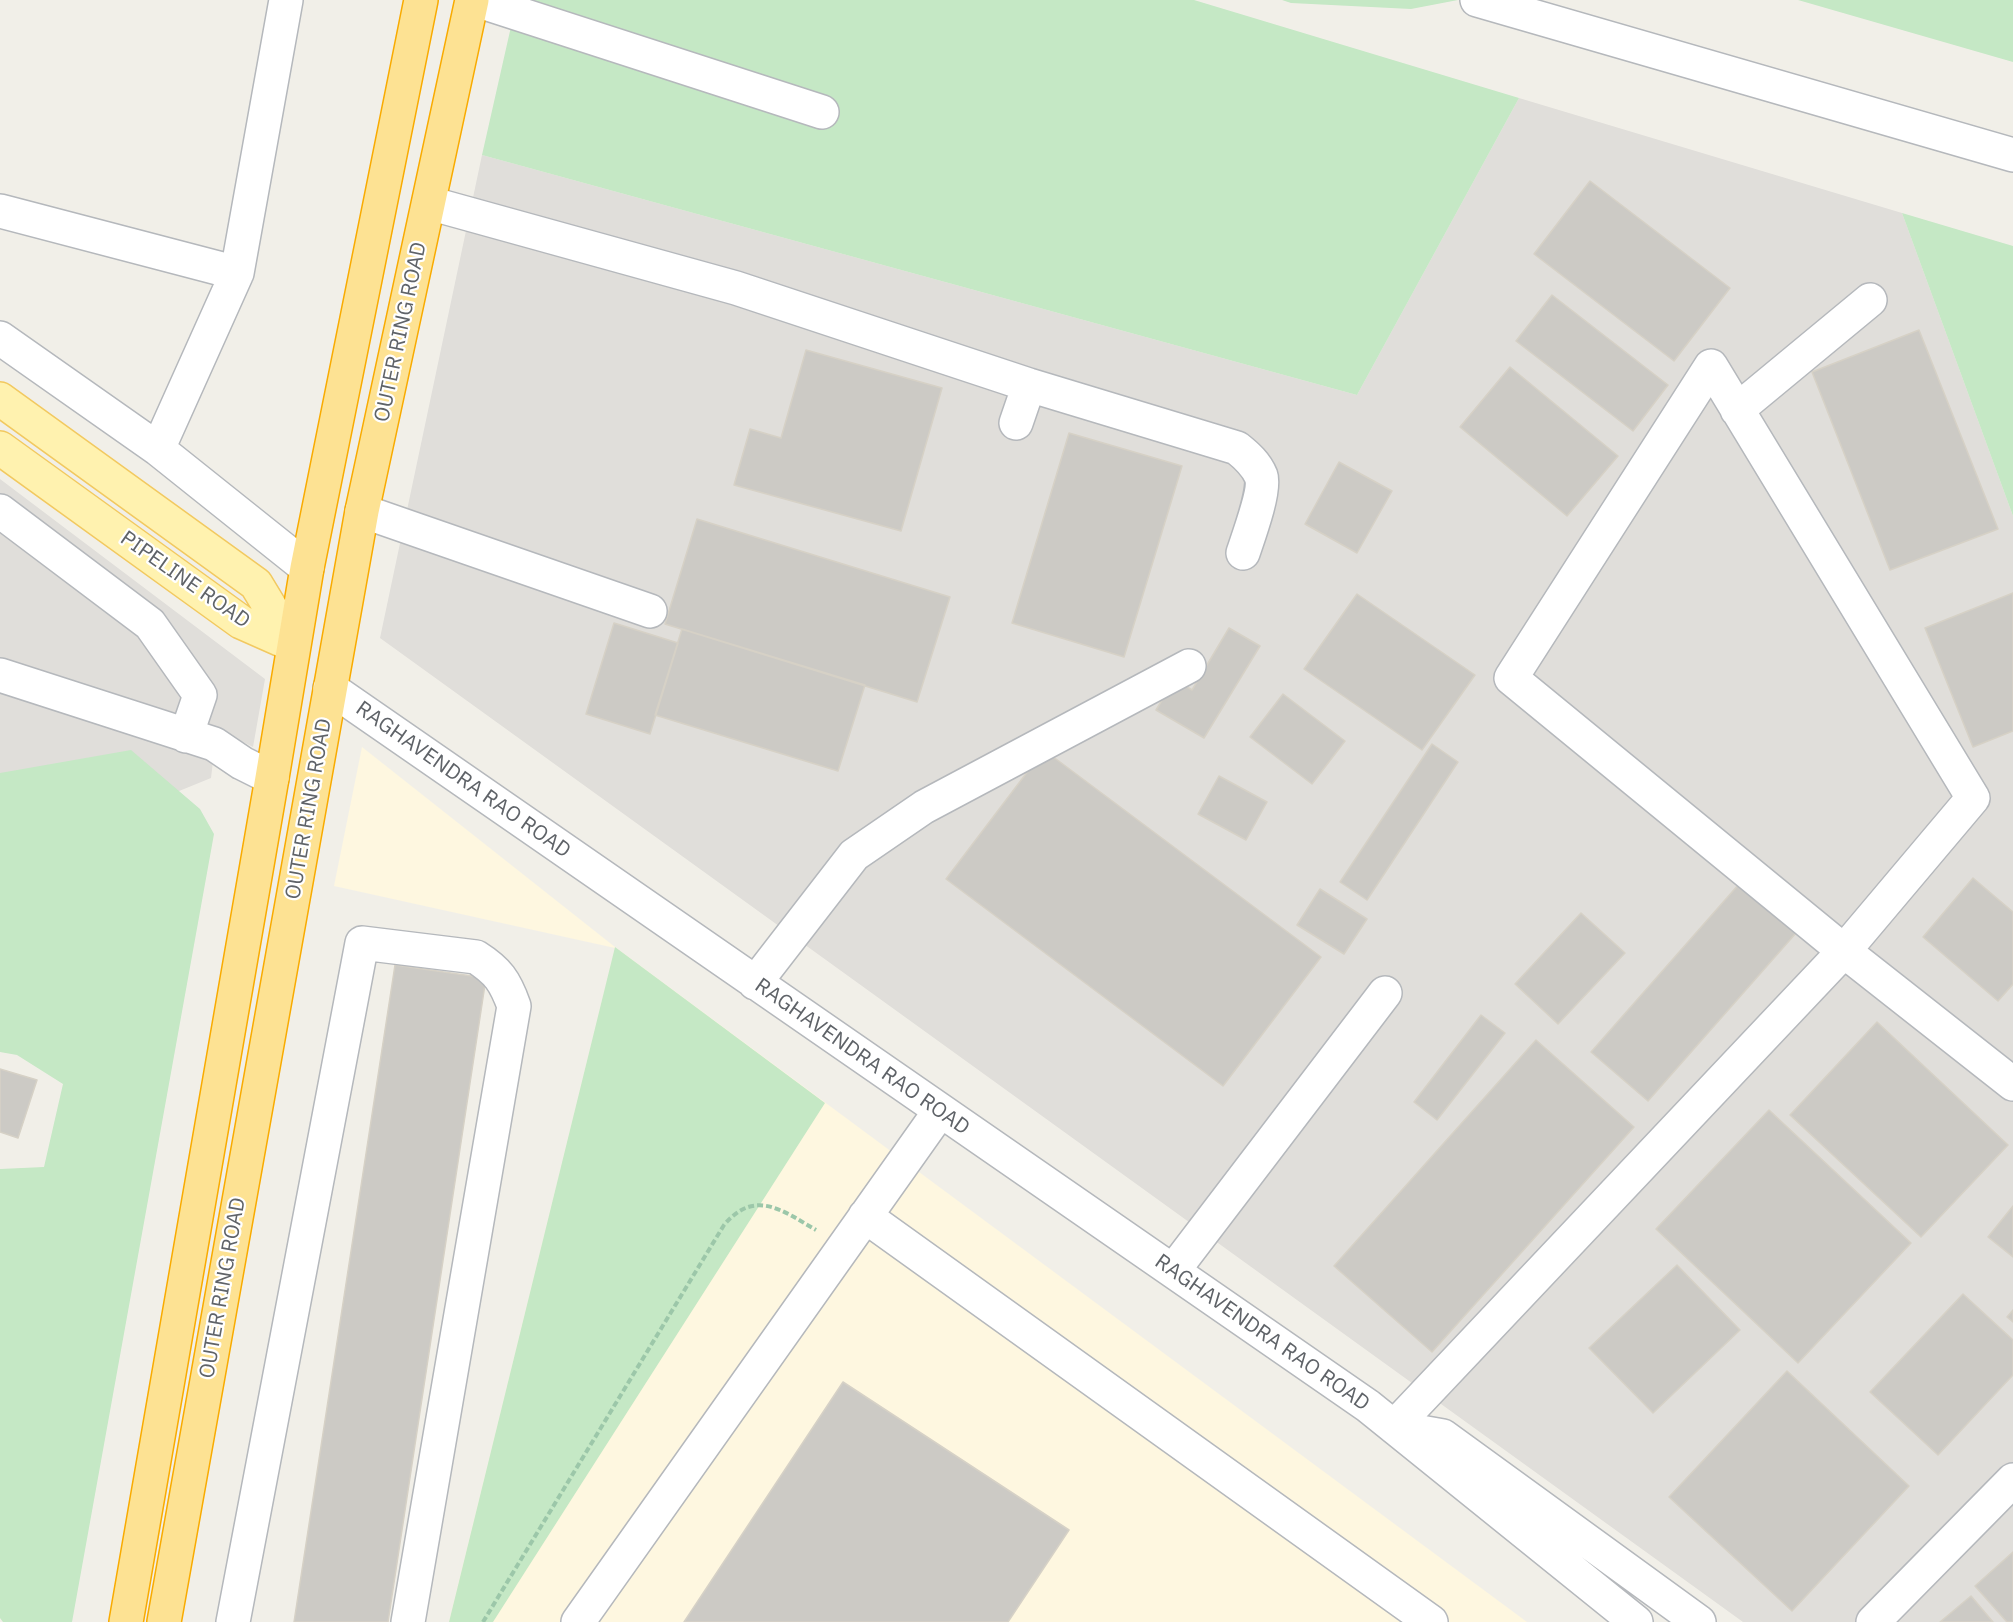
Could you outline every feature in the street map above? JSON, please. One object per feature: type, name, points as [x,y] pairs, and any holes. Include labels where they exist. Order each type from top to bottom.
[{"type":"highway","name":"OUTER RING ROAD","points":[[126,1622],[307,568],[422,0]]},
{"type":"highway","name":"OUTER RING ROAD","points":[[164,1622],[362,511],[474,0]]},
{"type":"main road","name":"PIPELINE ROAD","points":[[0,399],[256,584],[293,645]]},
{"type":"main road","name":"PIPELINE ROAD","points":[[0,448],[241,622],[293,645]]},
{"type":"main road","points":[[136,546],[159,514]]},
{"type":"street","points":[[158,449],[237,273],[286,0]]},
{"type":"street","points":[[474,0],[822,111]]},
{"type":"street","points":[[1477,0],[2013,155]]},
{"type":"street","points":[[429,203],[735,288],[1029,385],[1237,448],[1251,460],[1262,478],[1260,496],[1243,553]]},
{"type":"street","points":[[0,210],[237,273]]},
{"type":"street","points":[[1737,410],[1870,300]]},
{"type":"street","points":[[0,338],[158,449],[307,568]]},
{"type":"street","points":[[1394,1427],[1844,951],[1973,798],[1711,366],[1511,678],[1844,951],[2013,1084]]},
{"type":"street","points":[[1016,423],[1029,385]]},
{"type":"street","points":[[362,511],[650,611]]},
{"type":"street","points":[[0,512],[150,624],[200,695],[186,736]]},
{"type":"street","points":[[755,983],[854,855],[924,807],[1189,666]]},
{"type":"street","points":[[0,675],[214,744],[242,763],[272,778]]},
{"type":"street","name":"RAGHAVENDRA RAO ROAD","points":[[330,688],[1368,1406],[1636,1622]]},
{"type":"street","points":[[233,1622],[362,943],[476,957],[491,966],[506,984],[514,1006],[408,1622]]},
{"type":"street","points":[[1173,1271],[1385,993]]},
{"type":"street","points":[[578,1622],[940,1111]]},
{"type":"street","points":[[865,1216],[1431,1622]]},
{"type":"street","name":"RAGHAVENDRA RAO ROAD","points":[[1394,1427],[1443,1436],[1699,1622]]},
{"type":"street","points":[[1873,1622],[2013,1480]]},
{"type":"path","points":[[483,1622],[731,1216],[754,1205],[768,1205],[782,1210],[844,1246]]},
{"type":"shaded area","points":[[1519,98],[1902,213],[2013,516],[2013,1622],[1743,1622],[380,638],[482,155],[1357,395]]},
{"type":"shaded area","points":[[0,479],[265,679],[253,747],[235,738],[215,744],[211,778],[0,864]]},
{"type":"shaded area","points":[[362,747],[615,947],[1527,1622],[449,1622],[615,948],[334,886]]},
{"type":"green space","points":[[517,0],[1194,0],[1519,98],[1357,395],[482,155]]},
{"type":"green space","points":[[1282,0],[1458,0],[1411,9],[1291,3]]},
{"type":"green space","points":[[1798,0],[2013,0],[2013,62]]},
{"type":"green space","points":[[1902,213],[2013,246],[2013,516]]},
{"type":"green space","points":[[131,750],[200,809],[214,834],[72,1622],[3,1622],[0,1618],[0,1169],[44,1167],[63,1084],[17,1055],[0,1052],[0,773]]},
{"type":"green space","points":[[615,947],[825,1103],[493,1622],[449,1622]]},
{"type":"building","points":[[1590,181],[1730,288],[1674,361],[1534,254]]},
{"type":"building","points":[[1552,295],[1668,385],[1633,431],[1516,341]]},
{"type":"building","points":[[1919,330],[1998,529],[1890,570],[1812,372]]},
{"type":"building","points":[[806,350],[942,388],[901,531],[734,485],[750,429],[781,438]]},
{"type":"building","points":[[1510,367],[1618,456],[1567,516],[1460,427]]},
{"type":"building","points":[[1069,433],[1182,466],[1124,657],[1012,623]]},
{"type":"building","points":[[1339,462],[1392,491],[1357,553],[1305,524]]},
{"type":"building","points":[[697,519],[950,597],[917,702],[665,624]]},
{"type":"building","points":[[2013,593],[2013,731],[1973,747],[1925,628]]},
{"type":"building","points":[[1357,594],[1475,675],[1422,750],[1304,669]]},
{"type":"building","points":[[614,623],[678,643],[650,734],[586,714]]},
{"type":"building","points":[[1229,628],[1260,646],[1204,738],[1156,710],[1175,679],[1192,690]]},
{"type":"building","points":[[682,629],[865,685],[838,771],[655,715]]},
{"type":"building","points":[[1283,694],[1345,741],[1312,784],[1250,737]]},
{"type":"building","points":[[1432,744],[1458,762],[1367,900],[1340,882]]},
{"type":"building","points":[[1044,750],[1321,957],[1223,1086],[946,879]]},
{"type":"building","points":[[1219,776],[1267,802],[1246,840],[1198,814]]},
{"type":"building","points":[[1747,875],[1804,924],[1648,1101],[1591,1052]]},
{"type":"building","points":[[1973,878],[2013,912],[2013,984],[1998,1001],[1923,937]]},
{"type":"building","points":[[1320,889],[1367,919],[1344,954],[1297,925]]},
{"type":"building","points":[[1581,913],[1625,953],[1558,1024],[1515,984]]},
{"type":"building","points":[[395,965],[486,978],[388,1622],[294,1622]]},
{"type":"building","points":[[1481,1015],[1505,1033],[1437,1120],[1414,1102]]},
{"type":"building","points":[[1877,1022],[2008,1145],[1921,1237],[1790,1115]]},
{"type":"building","points":[[1536,1040],[1634,1127],[1432,1352],[1334,1266]]},
{"type":"building","points":[[0,1069],[37,1080],[18,1138],[0,1132]]},
{"type":"building","points":[[1769,1110],[1911,1243],[1798,1363],[1656,1229]]},
{"type":"building","points":[[2013,1206],[2013,1257],[1988,1237]]},
{"type":"building","points":[[1677,1265],[1740,1330],[1653,1413],[1589,1348]]},
{"type":"building","points":[[1963,1294],[2013,1340],[2013,1375],[1938,1455],[1870,1392]]},
{"type":"building","points":[[2013,1310],[2013,1322],[2007,1317]]},
{"type":"building","points":[[1787,1371],[1909,1486],[1792,1611],[1669,1497]]},
{"type":"building","points":[[843,1382],[1069,1530],[1008,1622],[684,1622]]},
{"type":"building","points":[[2013,1552],[2013,1622],[2007,1622],[1975,1586]]},
{"type":"building","points":[[1971,1596],[1993,1622],[1940,1622]]}]
